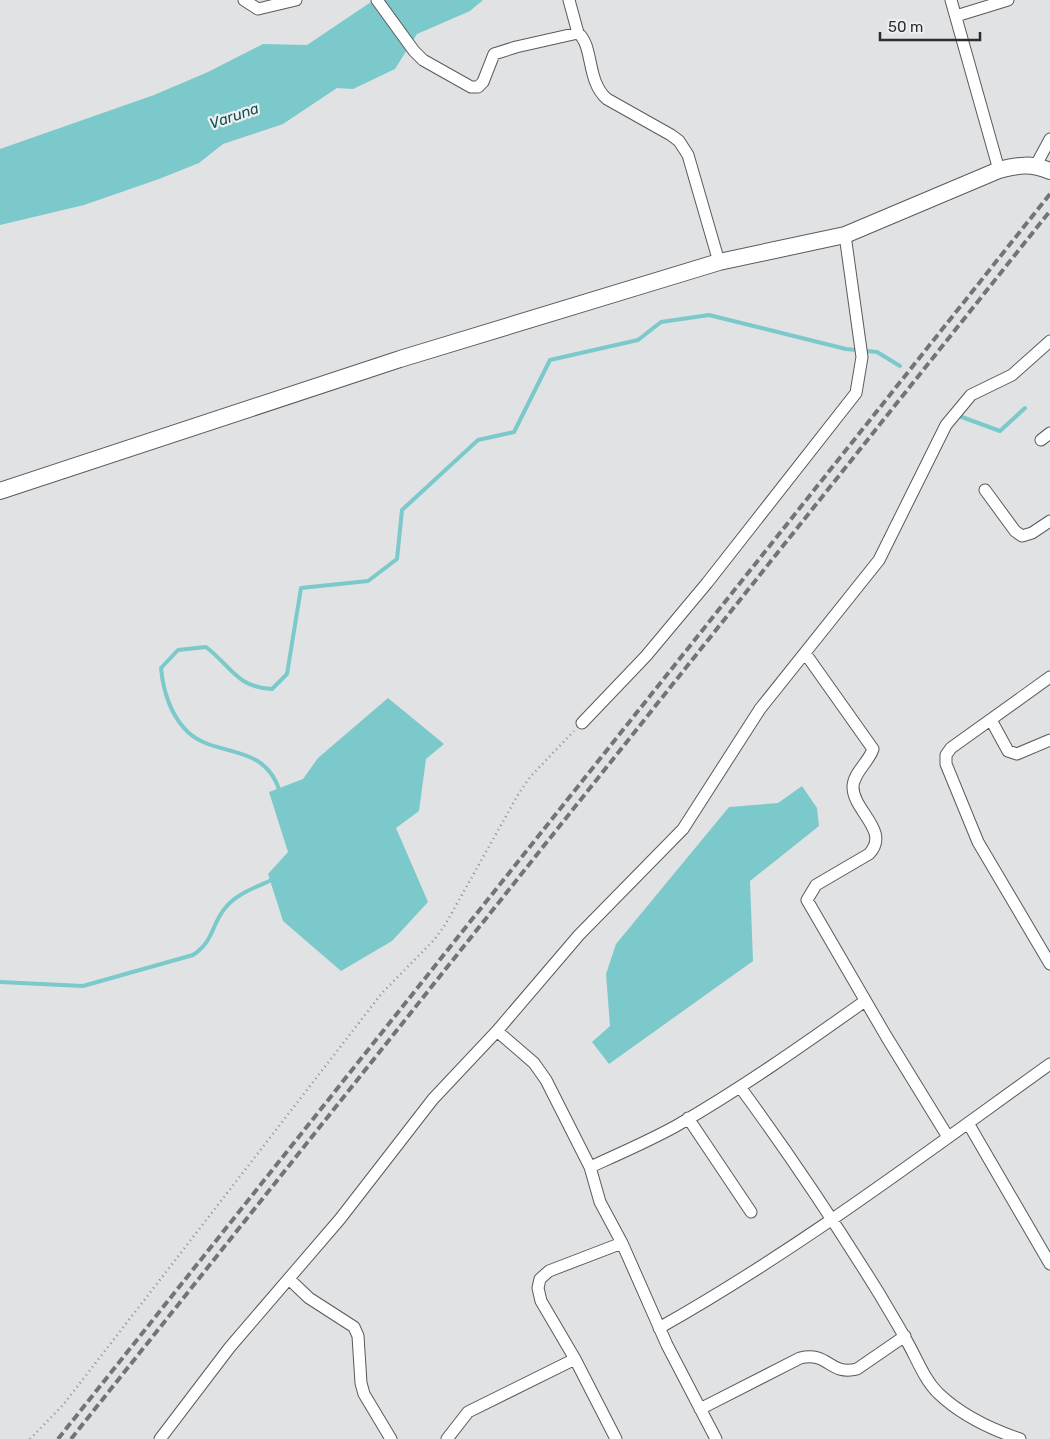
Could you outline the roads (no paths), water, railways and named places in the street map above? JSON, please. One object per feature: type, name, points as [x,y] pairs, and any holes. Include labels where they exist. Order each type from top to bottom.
[{"type":"street","points":[[244,0],[258,8],[296,0]]},
{"type":"street","points":[[377,0],[414,52],[429,65],[470,87],[478,87],[483,82],[494,54],[578,33]]},
{"type":"street","points":[[569,0],[578,33],[585,43],[598,91],[607,99],[671,135],[688,155],[719,262]]},
{"type":"street","points":[[952,0],[999,170]]},
{"type":"street","points":[[956,16],[1008,0]]},
{"type":"street","points":[[0,491],[400,359],[719,262],[844,235],[999,170],[1022,164],[1043,168],[1050,139]]},
{"type":"street","points":[[582,724],[646,656],[813,450],[856,393],[862,357],[844,235]]},
{"type":"street","points":[[160,1439],[230,1347],[340,1219],[433,1099],[497,1031],[579,935],[683,829],[760,709],[879,560],[946,425],[972,395],[1012,375],[1050,341]]},
{"type":"street","points":[[985,490],[1015,531],[1022,536],[1032,533],[1050,521]]},
{"type":"street","points":[[805,653],[873,749],[870,758],[856,776],[853,784],[854,795],[876,832],[875,848],[869,854],[816,885],[807,900],[865,1001],[948,1137]]},
{"type":"street","points":[[1050,677],[950,748],[946,755],[946,764],[978,842],[1050,964]]},
{"type":"street","points":[[991,720],[1008,751],[1017,754],[1050,740]]},
{"type":"street","points":[[590,1168],[688,1118],[740,1087],[774,1066],[865,1001]]},
{"type":"street","points":[[497,1031],[534,1063],[546,1080],[590,1168],[600,1202],[622,1243],[659,1328],[716,1439]]},
{"type":"street","points":[[659,1328],[706,1302],[832,1218],[1050,1064]]},
{"type":"street","points":[[740,1087],[799,1168],[832,1218],[905,1336],[929,1383],[939,1394],[991,1430],[1020,1439]]},
{"type":"street","points":[[688,1118],[751,1212]]},
{"type":"street","points":[[968,1123],[1050,1264]]},
{"type":"street","points":[[616,1439],[575,1359],[542,1301],[538,1288],[540,1279],[548,1271],[622,1243]]},
{"type":"street","points":[[289,1278],[309,1298],[354,1327],[358,1336],[360,1383],[364,1394],[391,1439]]},
{"type":"street","points":[[700,1409],[800,1358],[812,1355],[839,1370],[857,1369],[905,1336]]},
{"type":"street","points":[[447,1439],[468,1412],[575,1359]]},
{"type":"water","name":"Varuna","points":[[374,0],[483,0],[470,11],[417,34],[395,69],[353,89],[337,88],[283,124],[223,144],[199,163],[159,179],[84,205],[0,225],[0,149],[154,95],[208,72],[263,44],[307,45]]},
{"type":"water","points":[[388,698],[444,744],[426,759],[419,811],[396,828],[428,902],[392,941],[341,971],[283,921],[268,874],[288,852],[269,792],[303,779],[318,758]]},
{"type":"water","points":[[802,786],[817,808],[819,826],[750,881],[753,961],[609,1064],[592,1042],[610,1026],[606,974],[616,944],[729,807],[778,803]]},
{"type":"waterway","points":[[280,792],[272,775],[262,764],[250,757],[208,744],[195,738],[184,728],[168,700],[161,668],[178,650],[206,647],[242,680],[250,684],[272,689],[287,674],[301,588],[368,581],[397,559],[402,510],[478,440],[514,432],[550,360],[638,340],[661,322],[709,315],[846,349],[877,352],[900,366]]},
{"type":"waterway","points":[[959,416],[1000,431],[1025,408]]},
{"type":"waterway","points":[[0,982],[83,986],[193,955],[205,944],[221,913],[231,902],[248,890],[274,879]]},
{"type":"railway","points":[[58,1439],[1050,194]]},
{"type":"railway","points":[[71,1439],[1050,211]]}]
